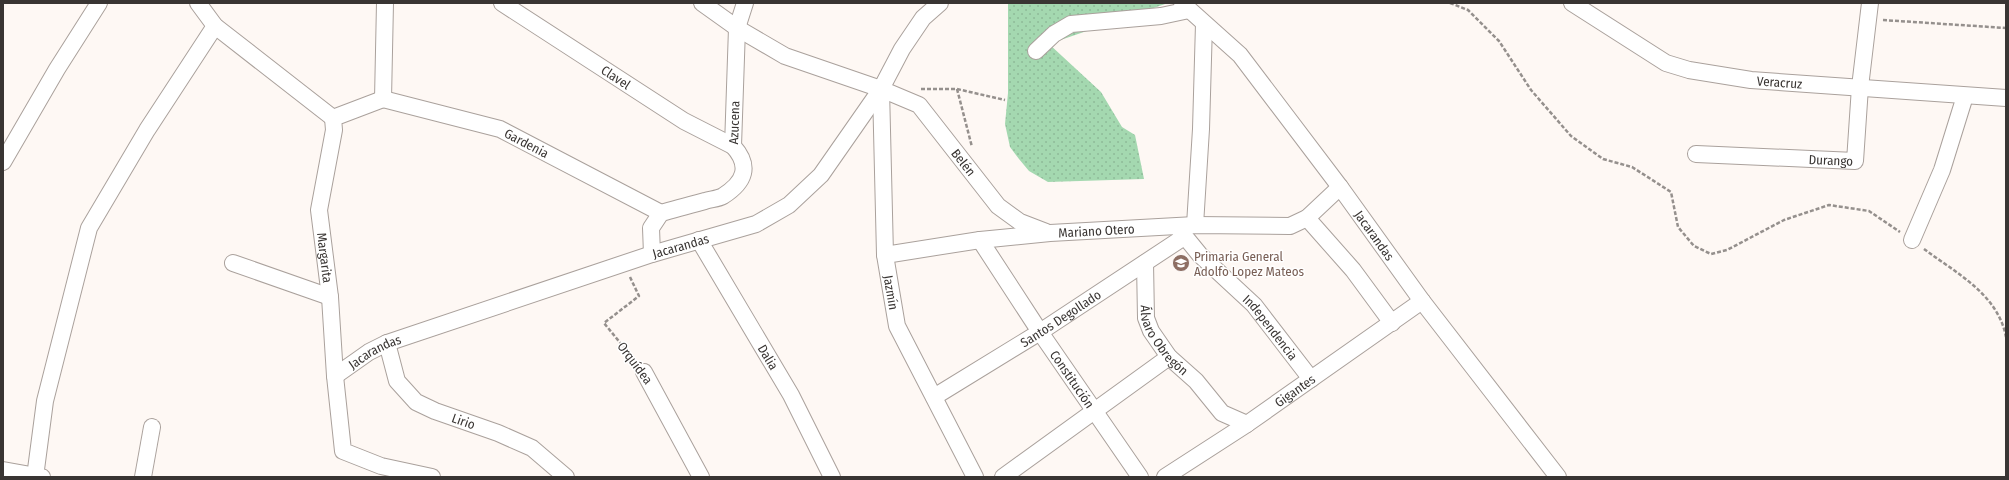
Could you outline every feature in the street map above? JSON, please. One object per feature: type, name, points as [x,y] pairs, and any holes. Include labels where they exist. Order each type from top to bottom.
[{"type":"street","points":[[3,162],[57,69],[99,3]]},
{"type":"street","points":[[198,3],[215,26],[333,118],[382,99],[385,3]]},
{"type":"street","name":"Clavel","points":[[502,3],[684,121],[733,146]]},
{"type":"street","name":"Belén","points":[[702,3],[737,28],[785,56],[881,89],[919,105],[998,206],[1020,222],[1050,233]]},
{"type":"street","name":"Azucena","points":[[661,213],[722,196],[739,181],[744,174],[744,164],[741,155],[733,146],[737,28],[745,3]]},
{"type":"street","name":"Jacarandas","points":[[335,376],[369,352],[387,343],[652,254],[756,224],[789,205],[821,175],[881,89],[902,49],[923,18],[940,3]]},
{"type":"street","name":"Veracruz","points":[[1572,3],[1666,63],[1689,70],[1751,80],[2006,98]]},
{"type":"street","name":"Durango","points":[[1696,154],[1855,161],[1860,87],[1870,3]]},
{"type":"street","points":[[1036,51],[1054,34],[1071,24],[1161,16],[1186,6]]},
{"type":"street","name":"Jacarandas","points":[[1186,6],[1240,56],[1340,187],[1422,301],[1558,477]]},
{"type":"street","points":[[1196,225],[1204,24]]},
{"type":"street","points":[[3,470],[37,477],[45,401],[89,228],[147,130],[215,26]]},
{"type":"street","name":"Jazmín","points":[[881,89],[885,255],[897,326],[975,477]]},
{"type":"street","points":[[1912,240],[1942,170],[1965,96]]},
{"type":"street","name":"Gardenia","points":[[382,99],[500,129],[661,213]]},
{"type":"street","name":"Margarita","points":[[333,118],[334,130],[319,210],[330,297],[335,376],[343,451],[381,472]]},
{"type":"street","name":"Mariano Otero","points":[[885,255],[980,240],[1050,233],[1181,232],[1196,225],[1290,226],[1307,218],[1340,187]]},
{"type":"street","points":[[652,254],[651,228],[661,213]]},
{"type":"street","points":[[1307,218],[1353,270],[1392,323]]},
{"type":"street","name":"Santos Degollado","points":[[934,397],[1040,332],[1145,262],[1181,232]]},
{"type":"street","name":"Independencia","points":[[1181,232],[1200,255],[1254,304],[1311,379]]},
{"type":"street","name":"Dalia","points":[[699,240],[791,395],[832,477]]},
{"type":"street","name":"Constitución","points":[[980,240],[1040,332],[1140,477]]},
{"type":"street","name":"Álvaro Obregón","points":[[1145,262],[1146,318],[1151,331],[1169,357],[1196,381],[1222,413],[1247,424]]},
{"type":"street","points":[[233,264],[330,297]]},
{"type":"street","name":"Gigantes","points":[[1165,477],[1247,424],[1422,301]]},
{"type":"street","name":"Lirio","points":[[387,343],[397,381],[416,402],[436,411],[498,433],[532,448],[566,477]]},
{"type":"street","points":[[1004,477],[1096,412],[1169,357]]},
{"type":"street","name":"Orquídea","points":[[644,372],[701,477]]},
{"type":"street","points":[[143,477],[152,427]]},
{"type":"street","points":[[381,472],[432,477]]},
{"type":"path","points":[[1450,3],[1468,10],[1499,41],[1531,90],[1571,136],[1603,159],[1632,167],[1671,192],[1678,227],[1694,246],[1711,254],[1727,250],[1784,220],[1829,205],[1868,211],[1912,240],[1985,294],[2004,323],[2006,337]]},
{"type":"path","points":[[1868,19],[2006,28]]},
{"type":"path","points":[[919,89],[957,89],[1006,100]]},
{"type":"path","points":[[957,89],[974,154]]},
{"type":"path","name":"Orquídea","points":[[623,264],[639,296],[604,324],[644,372]]},
{"type":"green space","points":[[1008,3],[1168,3],[1049,44],[1101,92],[1122,127],[1135,135],[1144,179],[1048,182],[1029,171],[1019,159],[1010,147],[1005,124],[1008,93]]},
{"type":"place","name":"Primaria General Adolfo Lopez Mateos","points":[[1181,263]]}]
